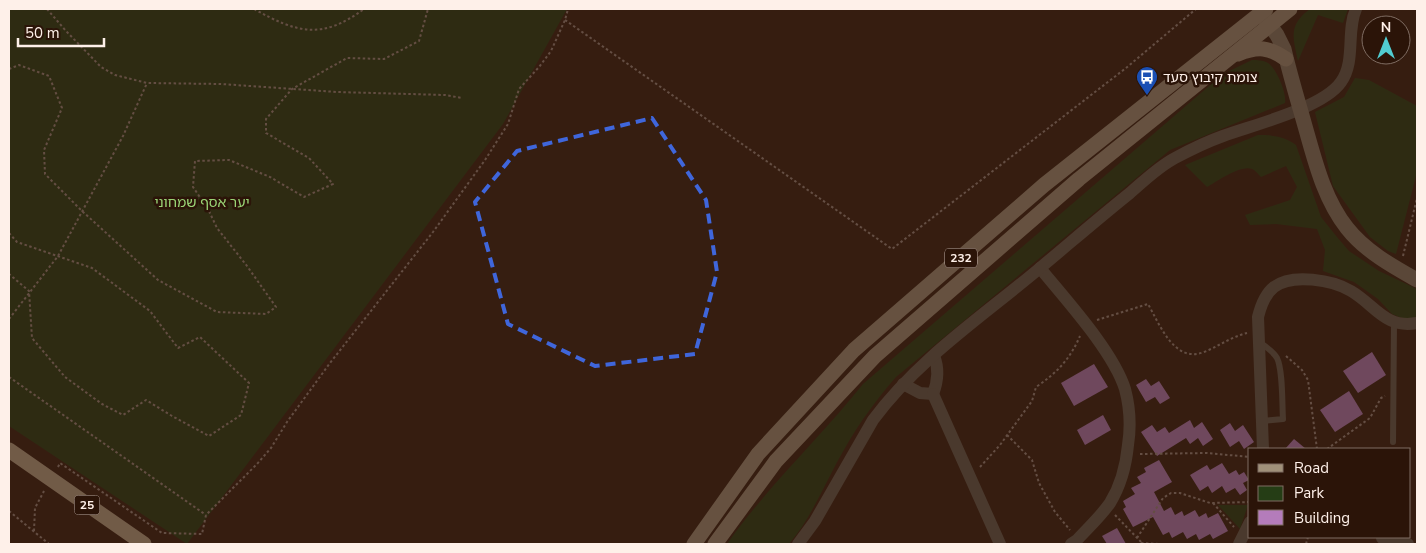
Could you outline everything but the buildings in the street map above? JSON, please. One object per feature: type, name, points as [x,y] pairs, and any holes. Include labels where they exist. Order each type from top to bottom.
[{"type":"highway","name":"25","points":[[9,450],[144,544]]},
{"type":"highway","name":"25","points":[[31,466],[130,544]]},
{"type":"main road","name":"232","points":[[694,544],[758,454],[854,350],[1044,185],[1265,16],[1290,9]]},
{"type":"main road","name":"232","points":[[715,544],[776,461],[875,356],[1079,179],[1230,57],[1265,16]]},
{"type":"main road","points":[[1230,57],[1246,51],[1266,49],[1277,52],[1286,60]]},
{"type":"street","points":[[798,544],[815,521],[873,420],[903,384],[934,356],[1172,159],[1222,136],[1300,109],[1327,95],[1342,81],[1349,60],[1350,30],[1356,9]]},
{"type":"street","points":[[1265,16],[1277,35],[1320,176],[1338,214],[1347,228],[1364,244],[1387,263],[1417,280]]},
{"type":"street","points":[[1040,268],[1107,354],[1125,388],[1130,414],[1127,455],[1119,485],[1107,506],[1074,542]]},
{"type":"street","points":[[1263,448],[1258,317],[1268,293],[1275,286],[1295,279],[1320,280],[1352,291],[1384,318],[1405,324],[1417,323]]},
{"type":"street","points":[[934,356],[937,362],[938,374],[933,394],[1000,544]]},
{"type":"street","points":[[903,384],[920,393],[933,394]]},
{"type":"street","points":[[1241,541],[1248,526]]},
{"type":"street","points":[[1382,538],[1408,544]]},
{"type":"lane","points":[[1392,442],[1394,322]]},
{"type":"lane","points":[[1258,342],[1269,349],[1276,358],[1279,368],[1283,419],[1263,421]]},
{"type":"path","points":[[47,9],[101,66],[115,76],[147,83],[221,84],[462,98]]},
{"type":"path","points":[[254,9],[278,22],[307,30],[333,27],[364,9]]},
{"type":"path","points":[[9,69],[19,65],[49,76],[62,108],[44,150],[45,174],[82,211],[158,280],[217,312],[266,314],[276,307],[217,228],[208,209],[193,187],[195,161],[229,160],[270,177],[304,197],[333,184],[308,158],[266,133],[266,119],[292,89],[347,58],[384,59],[419,41],[428,9]]},
{"type":"path","points":[[60,464],[162,533],[202,534],[206,514],[258,464],[330,363],[433,232],[485,160],[508,124],[519,89],[539,67],[550,51],[565,20],[568,9]]},
{"type":"path","points":[[565,20],[892,249],[1126,68],[1196,9]]},
{"type":"path","points":[[9,319],[58,256],[123,136],[147,83]]},
{"type":"path","points":[[1399,270],[1417,198]]},
{"type":"path","points":[[9,233],[17,242],[92,268],[150,311],[178,348],[200,338],[249,383],[241,415],[209,436],[146,400],[122,415],[102,404],[65,378],[32,338],[29,291],[9,274]]},
{"type":"path","points":[[1281,353],[1302,370],[1308,380],[1317,448]]},
{"type":"path","points":[[9,377],[206,514]]},
{"type":"path","points":[[1328,448],[1370,418],[1381,398],[1393,391]]},
{"type":"path","points":[[1007,434],[1032,460],[1039,483],[1074,542]]},
{"type":"path","points":[[1127,455],[1207,453],[1248,457]]},
{"type":"path","points":[[34,531],[35,508],[50,481]]},
{"type":"path","points":[[1137,538],[1166,495],[1180,493],[1212,503],[1248,502]]},
{"type":"path","points":[[1212,503],[1241,541]]},
{"type":"path","points":[[1107,506],[1142,543],[1161,544]]},
{"type":"path","points":[[9,511],[49,544]]},
{"type":"highlighted area","points":[[652,118],[706,200],[717,272],[695,354],[595,366],[508,324],[475,202],[517,151]]},
{"type":"green space","name":"יער אסף שמחוני","points":[[9,9],[567,9],[503,124],[187,544],[9,426]]},
{"type":"green space","points":[[1310,9],[1348,9],[1343,23],[1318,15],[1298,61],[1294,38],[1295,26]]},
{"type":"green space","points":[[1252,60],[1264,61],[1271,66],[1283,87],[1285,103],[1170,150],[896,377],[856,429],[812,510],[789,544],[727,544],[776,483],[863,384],[1223,74]]},
{"type":"green space","points":[[1355,78],[1369,80],[1417,106],[1417,172],[1396,254],[1388,251],[1370,237],[1333,186],[1315,112],[1344,97]]},
{"type":"green space","points":[[1258,135],[1278,137],[1296,145],[1321,217],[1349,251],[1379,271],[1417,289],[1417,316],[1409,321],[1392,314],[1378,299],[1354,282],[1323,271],[1325,250],[1317,229],[1276,224],[1250,225],[1245,215],[1290,200],[1297,187],[1286,166],[1261,177],[1252,169],[1242,169],[1207,187],[1185,165]]},
{"type":"green space","points":[[1218,505],[1248,505],[1240,529]]},
{"type":"place","name":"צומת קיבוץ סעד","points":[[1147,96]]}]
